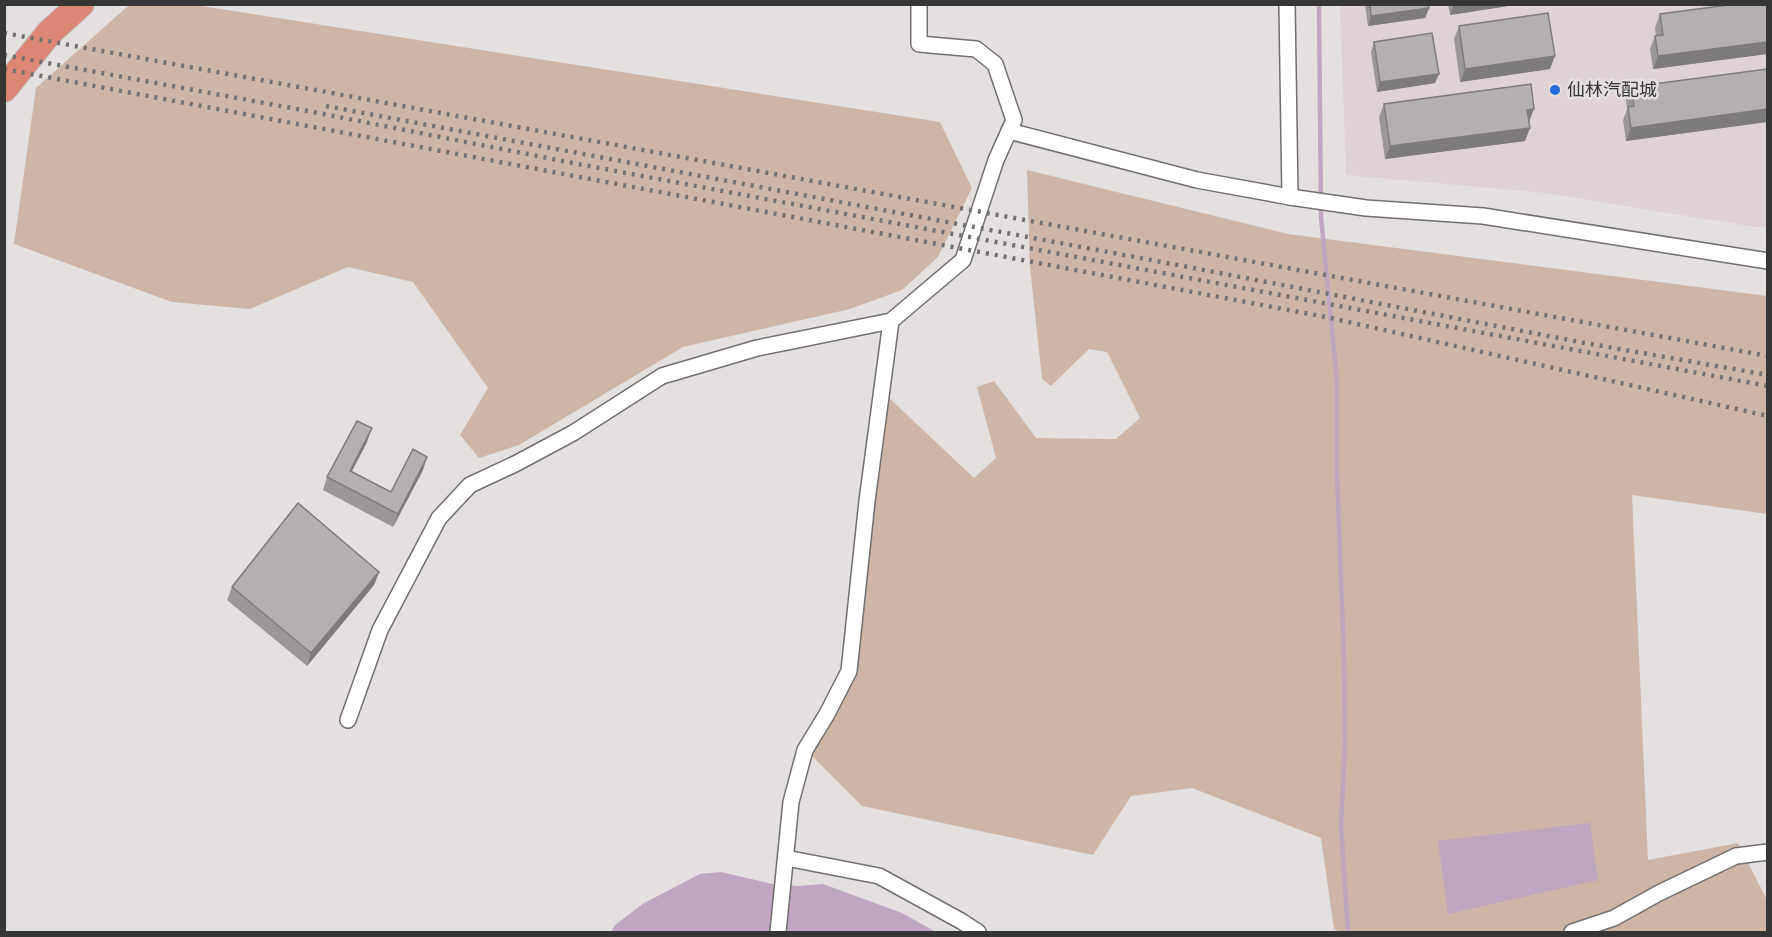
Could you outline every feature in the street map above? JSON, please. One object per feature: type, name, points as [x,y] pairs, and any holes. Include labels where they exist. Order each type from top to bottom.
[{"type":"highway","points":[[4,89],[49,33],[81,4]]},
{"type":"street","points":[[348,720],[380,630],[439,518],[470,484],[515,464],[573,433],[662,375],[757,348],[891,321],[963,260],[996,160],[1014,120],[995,64],[976,49],[920,44],[919,4]]},
{"type":"street","points":[[1287,4],[1290,197]]},
{"type":"street","points":[[1009,131],[1197,180],[1290,197],[1366,208],[1483,216],[1767,261]]},
{"type":"street","points":[[778,933],[791,802],[805,750],[849,671],[867,501],[891,321]]},
{"type":"street","points":[[1572,933],[1614,918],[1736,855],[1767,852]]},
{"type":"street","points":[[786,858],[879,876],[961,921],[978,933]]},
{"type":"shaded area","points":[[129,5],[195,5],[940,122],[972,188],[938,257],[902,290],[850,309],[683,347],[519,445],[479,458],[460,435],[488,388],[413,282],[348,267],[250,309],[172,302],[14,244],[36,88]]},
{"type":"shaded area","name":"仙林汽配城","points":[[1340,5],[1767,5],[1767,227],[1755,227],[1546,193],[1346,175]]},
{"type":"shaded area","points":[[1027,170],[1288,234],[1767,296],[1767,514],[1632,495],[1648,860],[1738,843],[1767,900],[1766,932],[1340,932],[1334,929],[1321,838],[1192,788],[1131,796],[1093,855],[862,806],[811,755],[856,673],[887,396],[974,478],[996,458],[977,387],[994,381],[1036,438],[1116,439],[1140,418],[1107,352],[1089,349],[1051,386],[1042,379],[1030,267]]},
{"type":"shaded area","points":[[1590,823],[1598,880],[1448,914],[1438,841]]},
{"type":"shaded area","points":[[721,872],[772,884],[798,886],[823,884],[902,913],[936,932],[611,932],[615,925],[644,903],[700,874]]},
{"type":"building","points":[[1370,4],[1428,4],[1429,8],[1371,16]]},
{"type":"building","points":[[1736,4],[1767,4],[1767,42],[1658,56],[1655,36],[1663,35],[1660,14]]},
{"type":"building","points":[[1548,13],[1555,56],[1465,69],[1459,26]]},
{"type":"building","points":[[1432,33],[1439,74],[1380,82],[1374,42]]},
{"type":"building","points":[[1767,69],[1767,109],[1631,128],[1628,107],[1634,106],[1631,87]]},
{"type":"building","points":[[1531,84],[1534,109],[1527,110],[1530,128],[1390,146],[1384,104]]},
{"type":"building","points":[[357,421],[372,428],[350,471],[391,492],[413,449],[427,457],[398,514],[327,477]]},
{"type":"building","points":[[298,503],[379,572],[311,653],[232,587]]},
{"type":"waterway","points":[[1319,4],[1321,217],[1337,381],[1337,473],[1345,741],[1341,826],[1348,932]]},
{"type":"railway","points":[[4,33],[1768,356]]},
{"type":"railway","points":[[4,55],[1768,386]]},
{"type":"railway","points":[[4,69],[1326,317],[1768,416]]},
{"type":"railway","points":[[326,106],[1585,343],[1768,375]]},
{"type":"place","name":"仙林汽配城","points":[[1555,90]]}]
